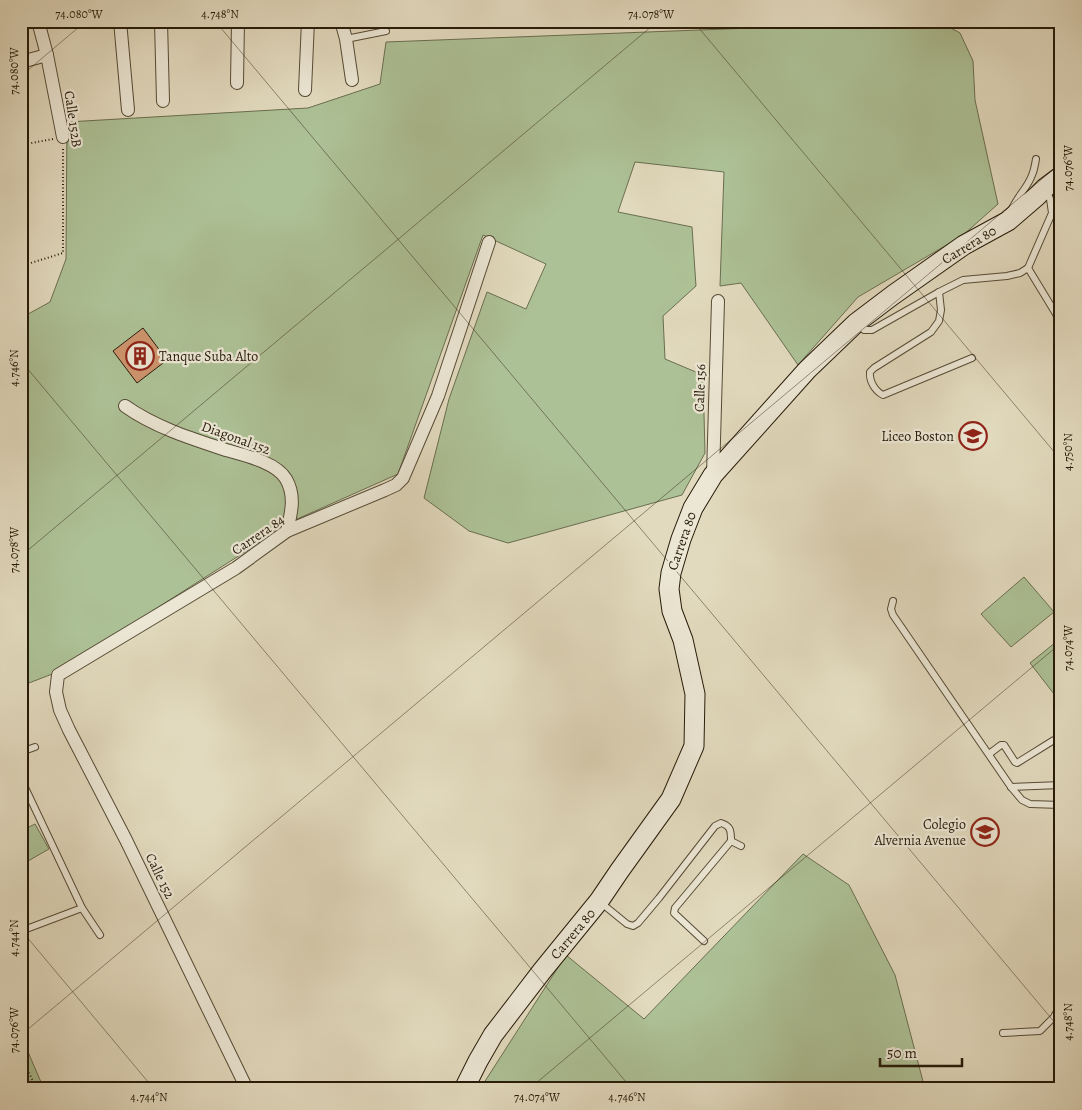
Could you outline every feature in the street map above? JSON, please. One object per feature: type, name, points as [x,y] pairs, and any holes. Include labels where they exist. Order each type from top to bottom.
[{"type":"street","name":"Calle 152B","points":[[38,21],[47,55],[63,137]]},
{"type":"street","points":[[120,21],[128,110]]},
{"type":"street","points":[[161,21],[163,101]]},
{"type":"street","points":[[237,83],[238,21]]},
{"type":"street","points":[[305,90],[308,21]]},
{"type":"street","points":[[341,21],[346,39],[352,80]]},
{"type":"street","points":[[21,62],[47,55]]},
{"type":"street","name":"Carrera 80","points":[[464,1089],[493,1035],[599,901],[670,799],[694,746],[695,694],[683,640],[672,611],[669,589],[671,573],[681,539],[693,508],[713,475],[807,370],[856,323],[893,294],[964,245],[1008,221],[1061,176]]},
{"type":"street","name":"Carrera 84","points":[[58,675],[236,568],[287,531],[396,485],[403,478],[438,396],[489,242]]},
{"type":"street","name":"Calle 156","points":[[713,475],[718,301]]},
{"type":"street","name":"Diagonal 152","points":[[124,406],[172,431],[264,462],[278,471],[286,478],[291,490],[292,506],[287,531]]},
{"type":"street","name":"Calle 152","points":[[58,675],[56,692],[60,710],[68,730],[126,840],[247,1089]]},
{"type":"lane","points":[[346,39],[386,31]]},
{"type":"lane","points":[[1008,221],[1017,198],[1028,184],[1036,160]]},
{"type":"lane","points":[[856,323],[864,330],[872,330],[963,280],[1007,276],[1020,273],[1028,268],[1052,212],[1050,199],[1045,188]]},
{"type":"lane","points":[[1028,268],[1056,314],[1061,328]]},
{"type":"lane","points":[[939,292],[941,310],[939,321],[931,332],[874,368],[870,372],[870,378],[877,392],[883,395],[972,358]]},
{"type":"lane","points":[[893,601],[891,609],[893,615],[1022,800],[1030,804],[1061,805]]},
{"type":"lane","points":[[989,754],[1001,745],[1004,745],[1017,763],[1057,738],[1061,740]]},
{"type":"lane","points":[[21,752],[35,747]]},
{"type":"lane","points":[[21,779],[82,908],[100,935]]},
{"type":"lane","points":[[1012,786],[1061,785]]},
{"type":"lane","points":[[599,901],[633,926],[638,923],[715,826],[721,823],[727,825],[731,832],[731,841],[674,911],[704,941]]},
{"type":"lane","points":[[731,841],[741,846]]},
{"type":"lane","points":[[21,931],[82,908]]},
{"type":"lane","points":[[1003,1033],[1040,1031],[1054,1017],[1061,1004]]},
{"type":"path","points":[[21,145],[63,137]]},
{"type":"path","name":"Calle 152B","points":[[21,266],[62,253],[63,137]]},
{"type":"path","points":[[21,1057],[37,1089]]},
{"type":"green space","points":[[938,21],[960,33],[973,61],[975,100],[998,204],[962,236],[858,297],[798,365],[741,283],[720,286],[724,172],[635,162],[618,212],[692,227],[696,286],[663,316],[665,359],[703,375],[705,453],[682,495],[508,543],[469,531],[424,498],[449,399],[487,292],[526,309],[546,264],[483,235],[398,474],[295,520],[55,673],[21,686],[21,318],[50,302],[66,259],[67,122],[308,108],[380,84],[386,42]]},
{"type":"green space","points":[[1024,577],[1054,612],[1011,647],[981,614]]},
{"type":"green space","points":[[1061,638],[1061,703],[1030,663]]},
{"type":"green space","points":[[35,824],[49,849],[21,865],[21,831]]},
{"type":"green space","points":[[803,854],[849,885],[895,975],[925,1089],[480,1089],[566,955],[644,1019]]},
{"type":"green space","points":[[22,1038],[44,1089],[21,1089]]},
{"type":"building","name":"Tanque Suba Alto","points":[[143,328],[167,360],[137,383],[113,351]]},
{"type":"place","name":"Tanque Suba Alto","points":[[140,356]]},
{"type":"place","name":"Liceo Boston","points":[[973,436]]},
{"type":"place","name":"Colegio Alvernia Avenue","points":[[985,832]]}]
